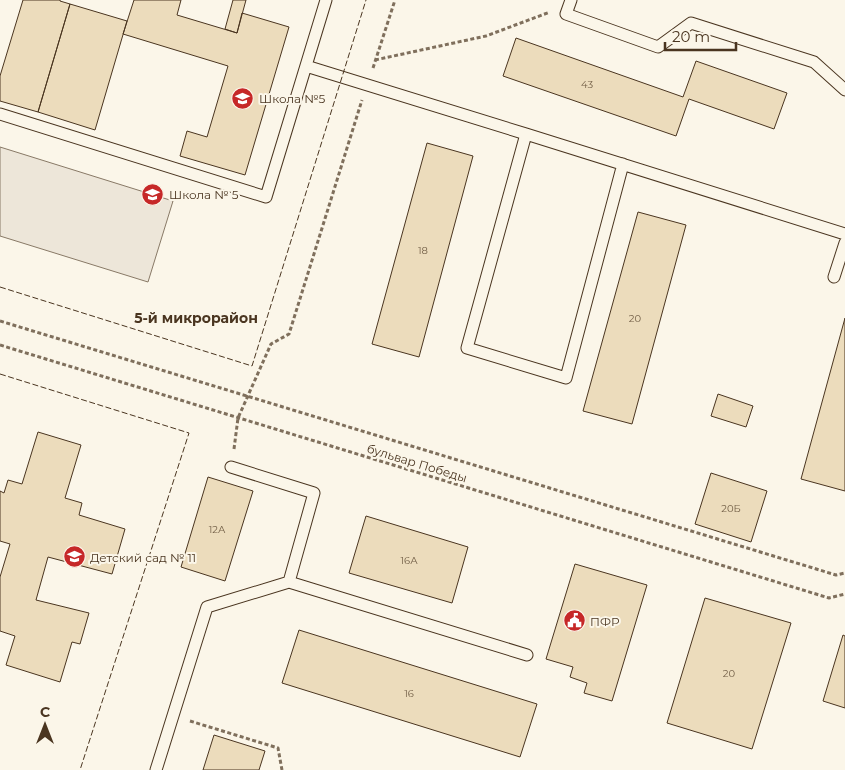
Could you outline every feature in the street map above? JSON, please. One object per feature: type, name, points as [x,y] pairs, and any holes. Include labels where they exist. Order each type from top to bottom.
[{"type":"lane","points":[[0,114],[266,197],[326,0]]},
{"type":"lane","points":[[570,2],[566,14],[658,46],[691,23],[814,62],[845,90]]},
{"type":"lane","points":[[306,66],[845,234]]},
{"type":"lane","points":[[526,134],[467,348],[566,378],[623,164]]},
{"type":"lane","points":[[834,277],[845,243]]},
{"type":"lane","points":[[231,467],[314,493],[289,582]]},
{"type":"lane","points":[[156,770],[207,608],[289,582],[527,655]]},
{"type":"path","points":[[231,467],[238,418],[247,396],[271,344],[289,334],[395,0]]},
{"type":"path","points":[[375,60],[486,36],[570,2]]},
{"type":"path","points":[[0,321],[836,575],[845,573]]},
{"type":"path","name":"бульвар Победы","points":[[0,345],[829,598],[845,594]]},
{"type":"path","points":[[173,716],[278,748],[282,770]]},
{"type":"shaded area","points":[[0,147],[173,201],[148,282],[0,236]]},
{"type":"building","points":[[23,0],[60,0],[70,4],[38,112],[0,101],[0,76]]},
{"type":"building","name":"Школа №5","points":[[134,0],[181,0],[177,15],[237,33],[242,13],[289,27],[245,175],[180,156],[187,131],[207,137],[228,66],[123,34]]},
{"type":"building","points":[[233,0],[246,0],[237,33],[225,29]]},
{"type":"building","points":[[70,4],[127,21],[95,130],[38,112]]},
{"type":"building","points":[[516,38],[683,97],[696,61],[787,93],[774,129],[689,99],[676,136],[503,76]]},
{"type":"building","points":[[427,143],[473,156],[419,357],[372,344]]},
{"type":"building","points":[[638,212],[686,225],[632,424],[583,411]]},
{"type":"building","points":[[845,318],[845,491],[801,479]]},
{"type":"building","points":[[718,394],[753,406],[746,427],[711,416]]},
{"type":"building","points":[[38,432],[81,445],[65,498],[82,503],[79,515],[125,529],[112,574],[48,557],[36,600],[89,613],[80,644],[72,642],[60,682],[6,665],[15,636],[0,631],[0,577],[10,544],[0,541],[0,491],[4,493],[8,480],[22,484]]},
{"type":"building","points":[[711,473],[767,491],[751,542],[695,524]]},
{"type":"building","points":[[208,477],[253,491],[225,581],[181,567]]},
{"type":"building","points":[[366,516],[468,547],[452,603],[349,573]]},
{"type":"building","points":[[575,564],[647,585],[612,701],[584,693],[587,683],[570,677],[573,667],[546,659]]},
{"type":"building","points":[[705,598],[791,623],[752,749],[667,723]]},
{"type":"building","points":[[299,630],[537,704],[520,757],[282,683]]},
{"type":"building","points":[[843,635],[845,636],[845,708],[823,701]]},
{"type":"building","points":[[214,735],[265,751],[259,770],[203,770]]},
{"type":"fence","points":[[0,287],[252,366],[366,0]]},
{"type":"fence","points":[[0,374],[189,433],[80,770]]},
{"type":"place","name":"Школа №5","points":[[243,98]]},
{"type":"place","name":"Школа № 5","points":[[153,194]]},
{"type":"place","name":"Детский сад № 11","points":[[74,557]]},
{"type":"place","name":"ПФР","points":[[574,621]]},
{"type":"district","name":"5-й микрорайон","points":[[196,318]]}]
